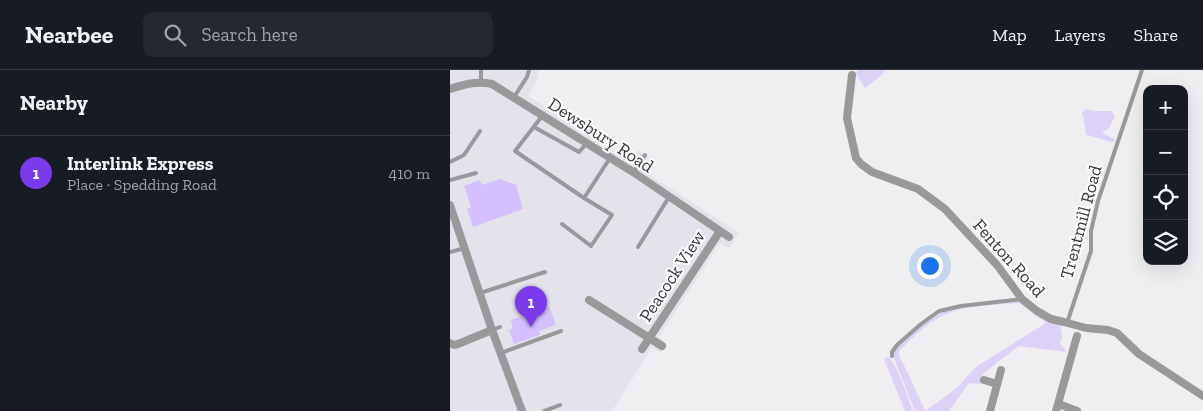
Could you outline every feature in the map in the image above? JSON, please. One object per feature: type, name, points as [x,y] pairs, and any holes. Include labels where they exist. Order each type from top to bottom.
[{"type":"street","name":"Fenton Road","points":[[852,75],[847,118],[856,158],[861,164],[872,172],[918,189],[945,209],[997,265],[1022,299],[1037,311],[1051,319],[1086,328],[1108,330],[1117,334],[1139,354],[1203,396]]},
{"type":"street","points":[[450,89],[481,82]]},
{"type":"street","name":"Dewsbury Road","points":[[481,82],[492,84],[514,97],[633,172],[729,238]]},
{"type":"street","points":[[450,205],[480,294],[496,329],[501,353],[522,411]]},
{"type":"street","name":"Peacock View","points":[[642,349],[720,231]]},
{"type":"street","name":"Peacock View","points":[[589,300],[662,346]]},
{"type":"street","points":[[450,343],[458,344],[496,329]]},
{"type":"street","points":[[1077,336],[1058,407],[1077,411]]},
{"type":"street","points":[[990,411],[1001,370]]},
{"type":"street","points":[[984,380],[997,384]]},
{"type":"lane","points":[[481,70],[481,82]]},
{"type":"lane","points":[[514,97],[527,77],[529,70]]},
{"type":"lane","name":"Trentmill Road","points":[[1067,323],[1090,251],[1091,231],[1098,201],[1142,70]]},
{"type":"lane","points":[[542,115],[515,152],[612,215],[591,246],[562,224]]},
{"type":"lane","points":[[534,126],[579,152],[587,143]]},
{"type":"lane","points":[[450,162],[464,155],[480,131]]},
{"type":"lane","points":[[633,172],[645,156]]},
{"type":"lane","points":[[584,198],[610,158]]},
{"type":"lane","points":[[450,180],[476,174]]},
{"type":"lane","points":[[638,247],[669,197]]},
{"type":"lane","points":[[450,252],[465,248]]},
{"type":"lane","points":[[480,294],[545,272]]},
{"type":"lane","points":[[892,356],[892,352],[897,345],[921,324],[940,311],[961,306],[1022,299]]},
{"type":"lane","points":[[501,353],[561,331]]},
{"type":"lane","points":[[544,411],[560,405]]},
{"type":"shaded area","points":[[450,70],[539,70],[537,82],[528,96],[625,158],[633,157],[639,151],[651,159],[645,168],[647,173],[739,233],[729,248],[720,243],[659,337],[667,344],[661,353],[652,348],[612,411],[450,411]]},
{"type":"shaded area","points":[[858,70],[885,70],[882,75],[865,88],[856,74]]},
{"type":"shaded area","points":[[1086,109],[1111,111],[1115,116],[1109,128],[1102,133],[1116,141],[1111,142],[1087,135],[1082,113]]},
{"type":"shaded area","points":[[1018,301],[1060,323],[1062,337],[1060,344],[1066,352],[1019,346],[983,374],[981,384],[969,383],[949,411],[925,411],[915,411],[893,356],[902,342],[924,323],[945,311],[971,305]],"holes":[[[1019,303],[1046,323],[976,367],[957,388],[925,411],[899,356],[899,351],[929,324],[956,310]]]},
{"type":"shaded area","points":[[888,357],[899,374],[913,411],[905,411],[884,359]]},
{"type":"building","points":[[500,179],[516,185],[523,209],[473,227],[467,209],[471,207],[464,186],[480,180],[482,185]]},
{"type":"building","points":[[549,306],[556,325],[539,331],[540,335],[514,344],[509,330],[513,329],[511,320]]},
{"type":"place","name":"Interlink Express","points":[[531,327]]}]
